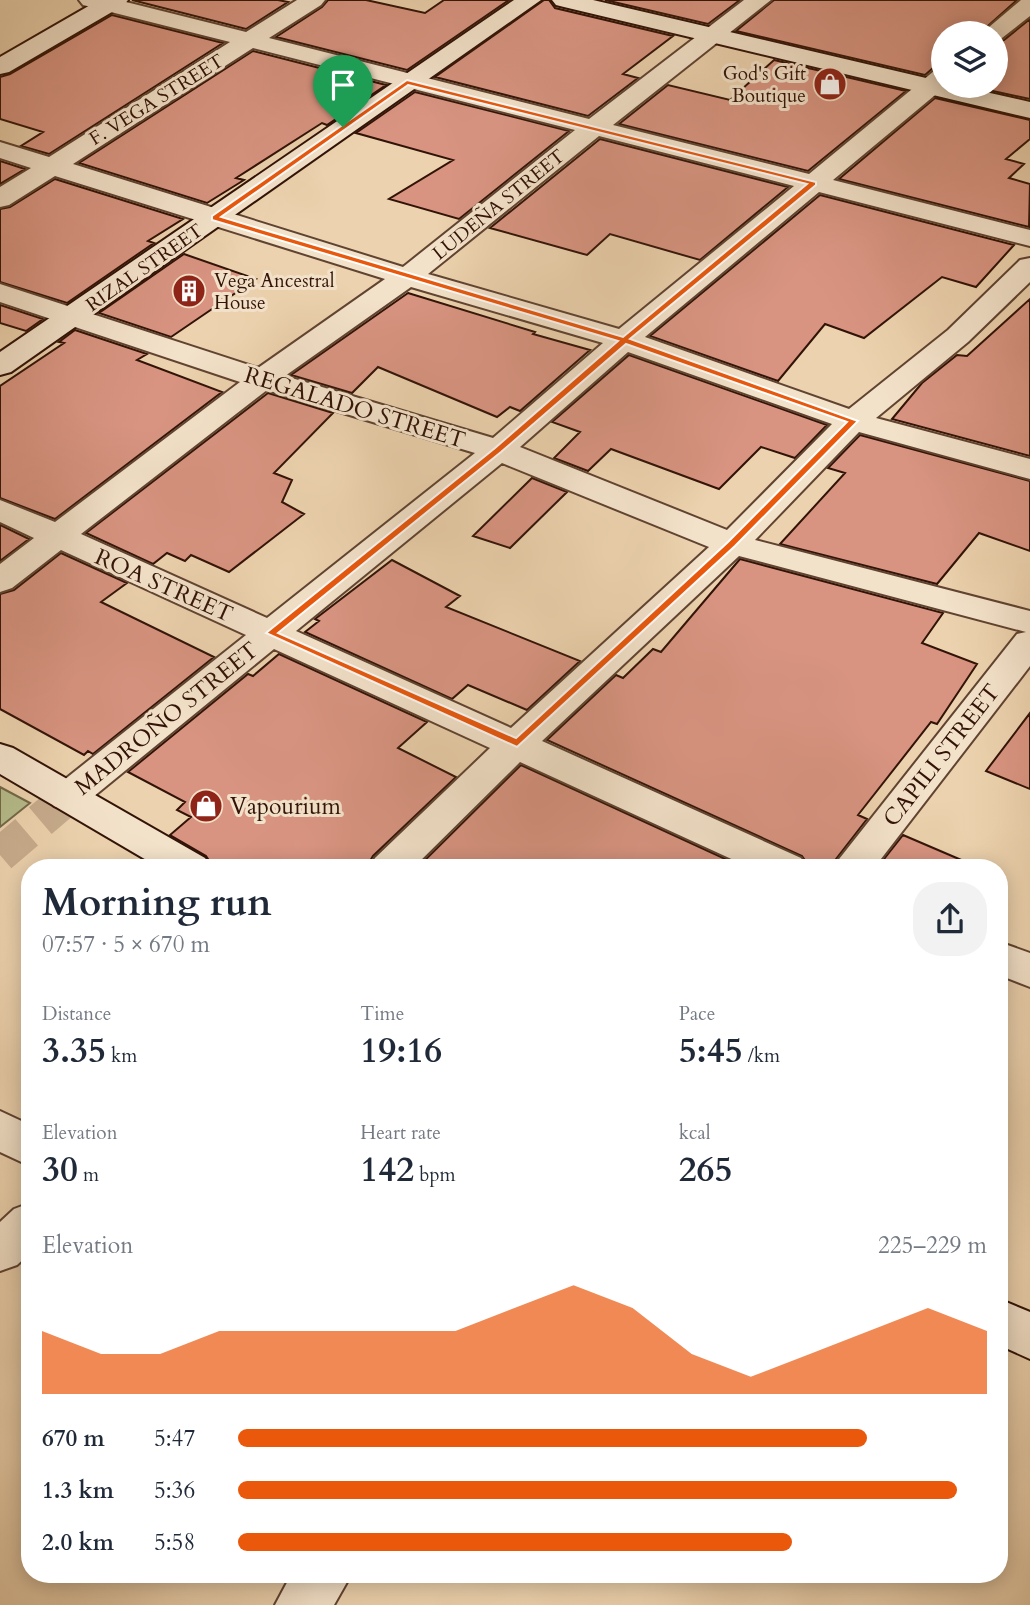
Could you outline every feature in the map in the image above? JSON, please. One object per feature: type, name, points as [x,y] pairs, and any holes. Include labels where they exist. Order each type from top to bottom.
[{"type":"street","name":"F. VEGA STREET","points":[[0,199],[313,0]]},
{"type":"street","name":"RIZAL STREET","points":[[0,366],[528,0]]},
{"type":"street","points":[[564,0],[713,36],[931,80]]},
{"type":"street","name":"LUDEÑA STREET","points":[[0,581],[262,379],[407,277],[592,128],[759,0]]},
{"type":"street","points":[[0,67],[105,1],[407,82],[1030,238]]},
{"type":"street","points":[[1008,22],[1030,4]]},
{"type":"street","name":"MADROÑO STREET","points":[[68,797],[498,450],[624,340],[931,86]]},
{"type":"street","points":[[992,98],[1030,110]]},
{"type":"street","points":[[0,150],[407,277],[624,340],[853,421],[1030,469]]},
{"type":"street","points":[[397,859],[517,743],[732,544],[853,421],[958,336],[1030,267]]},
{"type":"street","name":"REGALADO STREET","points":[[0,293],[262,379],[498,450],[732,544],[1030,622]]},
{"type":"street","name":"ROA STREET","points":[[0,510],[768,859]]},
{"type":"street","name":"CAPILI STREET","points":[[859,859],[1030,642]]},
{"type":"street","points":[[0,757],[175,859]]},
{"type":"street","points":[[1008,961],[1030,971]]},
{"type":"street","points":[[0,1129],[21,1142]]},
{"type":"street","points":[[0,1251],[21,1231]]},
{"type":"street","points":[[1008,1325],[1030,1337]]},
{"type":"street","points":[[302,1605],[318,1583]]},
{"type":"green space","points":[[0,787],[30,803],[0,827]]},
{"type":"building","points":[[132,0],[278,0],[288,2],[246,29]]},
{"type":"building","points":[[328,0],[366,0],[425,13],[444,0],[509,0],[407,70],[276,37],[322,7]]},
{"type":"building","points":[[544,0],[549,0],[555,8],[673,36],[623,74],[638,78],[588,116],[435,77]]},
{"type":"building","points":[[605,0],[740,0],[708,24]]},
{"type":"building","points":[[774,0],[1017,0],[993,21],[931,21],[931,70],[925,75],[736,31]]},
{"type":"building","points":[[112,15],[223,43],[49,154],[21,146],[43,132],[0,119],[0,77],[10,74]]},
{"type":"building","points":[[1030,19],[1030,99],[1008,94],[1008,37]]},
{"type":"building","points":[[253,51],[386,85],[327,125],[322,123],[236,178],[244,180],[207,203],[79,163]]},
{"type":"building","points":[[774,60],[906,91],[808,171],[619,124],[668,85],[730,100]]},
{"type":"building","points":[[415,92],[569,131],[459,219],[389,199],[453,160],[356,133]]},
{"type":"building","points":[[935,98],[1030,120],[1030,139],[1006,159],[1024,164],[1009,178],[1030,184],[1029,227],[839,179]]},
{"type":"building","points":[[600,139],[788,187],[700,260],[610,234],[587,255],[490,228]]},
{"type":"building","points":[[0,161],[25,169],[0,184]]},
{"type":"building","points":[[55,179],[183,219],[148,241],[154,243],[67,303],[0,282],[0,209],[10,207]]},
{"type":"building","points":[[820,195],[1014,245],[976,287],[942,277],[864,338],[825,324],[778,381],[650,336]]},
{"type":"building","name":"Vega Ancestral House","points":[[184,254],[256,279],[171,337],[99,313]]},
{"type":"building","points":[[408,293],[590,350],[520,411],[510,407],[497,417],[378,367],[352,393],[291,375]]},
{"type":"building","points":[[1030,299],[1030,456],[892,419],[922,383],[957,355],[967,356]]},
{"type":"building","points":[[0,305],[43,319],[26,331],[0,323]]},
{"type":"building","points":[[75,330],[147,354],[137,360],[222,392],[55,519],[0,498],[0,386],[64,343],[59,342]]},
{"type":"building","points":[[629,355],[827,425],[795,458],[761,447],[719,489],[611,449],[588,471],[554,458],[580,432],[552,422]]},
{"type":"building","points":[[268,393],[333,413],[274,473],[292,480],[282,502],[304,514],[229,572],[191,555],[185,561],[167,553],[153,564],[86,533]]},
{"type":"building","points":[[860,435],[1030,481],[1030,551],[979,533],[937,584],[780,544],[845,473],[828,468]]},
{"type":"building","points":[[532,478],[567,492],[510,548],[473,536]]},
{"type":"building","points":[[0,525],[29,539],[0,561]]},
{"type":"building","points":[[61,553],[127,583],[101,602],[214,657],[93,754],[88,751],[84,755],[0,709],[0,594],[14,590]]},
{"type":"building","points":[[740,559],[943,613],[922,643],[977,664],[937,724],[931,722],[858,815],[867,819],[836,859],[804,859],[547,740],[616,675],[623,678],[653,649],[661,652]]},
{"type":"building","points":[[392,560],[460,596],[446,607],[580,661],[527,710],[468,685],[452,699],[305,632],[319,621],[315,619]]},
{"type":"building","points":[[279,654],[427,722],[398,748],[456,777],[371,859],[208,859],[170,835],[191,817],[177,810],[185,802],[128,772],[248,674],[253,676]]},
{"type":"building","points":[[1030,713],[1030,789],[986,771]]},
{"type":"building","points":[[521,765],[725,859],[426,859]]},
{"type":"building","points":[[903,835],[959,859],[884,859]]},
{"type":"tunnel","points":[[0,855],[68,797]]},
{"type":"place","name":"God's Gift Boutique","points":[[830,84]]},
{"type":"place","name":"Vega Ancestral House","points":[[189,291]]},
{"type":"place","name":"Vapourium","points":[[206,806]]},
{"type":"route","points":[[343,127],[215,218],[624,340],[498,450],[271,633],[517,743],[732,544],[853,421],[624,340],[813,183],[407,82],[343,127]]}]
